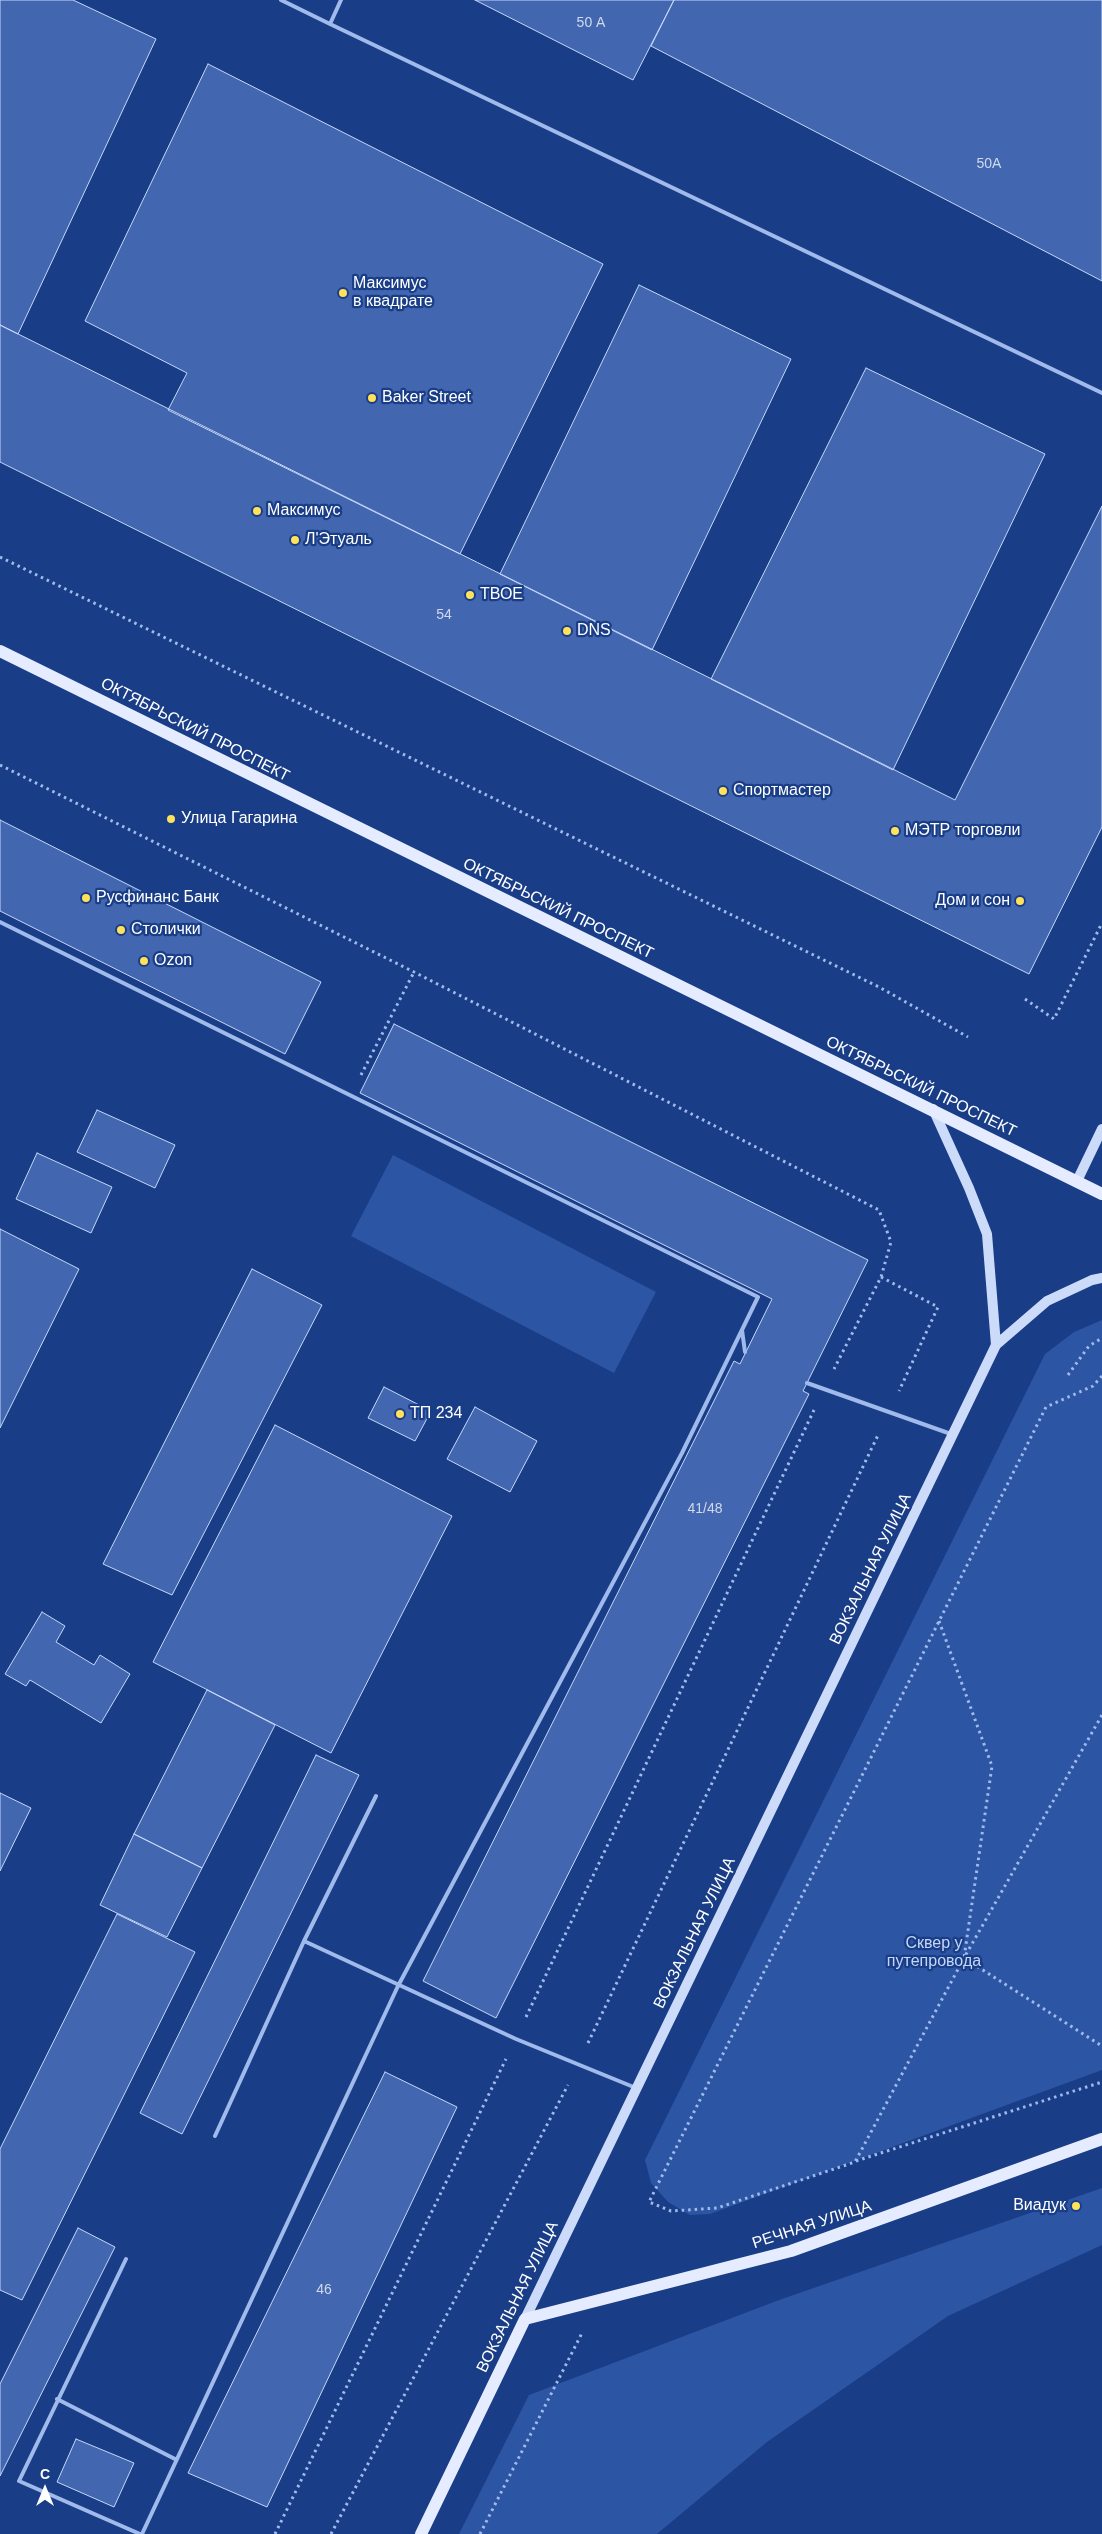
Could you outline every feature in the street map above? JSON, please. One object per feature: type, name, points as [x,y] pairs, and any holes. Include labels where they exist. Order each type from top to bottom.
[{"type":"main road","name":"ОКТЯБРЬСКИЙ ПРОСПЕКТ","points":[[0,650],[1102,1194]]},
{"type":"main road","points":[[933,1109],[969,1188],[987,1234],[996,1345]]},
{"type":"main road","points":[[1077,1181],[1102,1129]]},
{"type":"main road","name":"ВОКЗАЛЬНАЯ УЛИЦА","points":[[421,2534],[638,2089],[996,1345],[1047,1301],[1092,1280],[1102,1278]]},
{"type":"main road","name":"РЕЧНАЯ УЛИЦА","points":[[525,2319],[598,2302],[791,2251],[1102,2139]]},
{"type":"lane","points":[[281,0],[1102,393]]},
{"type":"lane","points":[[330,24],[341,0]]},
{"type":"lane","points":[[0,922],[758,1297],[682,1454],[398,1986],[141,2534],[19,2481],[126,2260]]},
{"type":"lane","points":[[742,1330],[745,1352]]},
{"type":"lane","points":[[807,1383],[953,1435]]},
{"type":"lane","points":[[215,2136],[304,1941],[376,1796]]},
{"type":"lane","points":[[304,1941],[516,2039],[638,2089]]},
{"type":"lane","points":[[57,2400],[175,2459]]},
{"type":"path","points":[[0,557],[861,978],[968,1037]]},
{"type":"path","points":[[0,765],[414,972],[879,1210],[891,1242],[881,1278],[824,1390],[516,2039],[275,2534]]},
{"type":"path","points":[[1024,1000],[1054,1018],[1102,922]]},
{"type":"path","points":[[351,1096],[414,972]]},
{"type":"path","points":[[331,2534],[578,2065],[938,1307],[881,1278]]},
{"type":"path","points":[[1068,1375],[1089,1346],[1102,1338]]},
{"type":"path","points":[[1102,1376],[1093,1386],[1046,1407],[649,2202],[671,2210],[716,2208],[1102,2082]]},
{"type":"path","points":[[938,1620],[992,1766],[964,1958]]},
{"type":"path","points":[[856,2162],[964,1958],[1102,1715]]},
{"type":"path","points":[[964,1958],[1102,2046]]},
{"type":"path","points":[[480,2534],[598,2302]]},
{"type":"green space","points":[[393,1155],[656,1292],[614,1373],[351,1236]]},
{"type":"green space","name":"Сквер у путепровода","points":[[1102,1320],[1102,2070],[710,2214],[690,2215],[668,2202],[651,2183],[645,2160],[1045,1354],[1074,1332]]},
{"type":"green space","points":[[1102,2188],[1102,2245],[948,2316],[767,2442],[657,2534],[459,2534],[529,2395],[779,2300]]},
{"type":"building","points":[[0,0],[73,0],[156,39],[18,334],[0,325]]},
{"type":"building","points":[[475,0],[674,0],[633,80]]},
{"type":"building","points":[[674,0],[1102,0],[1102,281],[651,46]]},
{"type":"building","name":"Максимус в квадрате","points":[[208,64],[603,264],[460,554],[168,410],[187,373],[85,321]]},
{"type":"building","points":[[639,285],[791,359],[652,650],[500,574]]},
{"type":"building","points":[[0,325],[955,800],[1102,506],[1102,827],[1029,974],[0,462]]},
{"type":"building","points":[[866,368],[1045,454],[893,770],[711,679]]},
{"type":"building","points":[[0,820],[321,982],[285,1054],[0,911]]},
{"type":"building","points":[[394,1024],[868,1260],[803,1391],[809,1394],[496,2018],[423,1981],[734,1361],[740,1364],[772,1299],[360,1093]]},
{"type":"building","points":[[97,1110],[175,1145],[155,1188],[77,1152]]},
{"type":"building","points":[[37,1153],[112,1187],[91,1233],[16,1199]]},
{"type":"building","points":[[0,1229],[79,1269],[0,1428]]},
{"type":"building","points":[[252,1269],[322,1305],[172,1595],[103,1564]]},
{"type":"building","name":"ТП 234","points":[[384,1387],[431,1411],[415,1441],[368,1418]]},
{"type":"building","points":[[475,1407],[537,1441],[510,1492],[447,1459]]},
{"type":"building","points":[[275,1425],[452,1516],[331,1753],[153,1662]]},
{"type":"building","points":[[42,1612],[65,1626],[56,1642],[94,1665],[100,1655],[130,1674],[101,1723],[30,1680],[26,1686],[5,1674]]},
{"type":"building","points":[[207,1690],[275,1725],[202,1868],[134,1834]]},
{"type":"building","points":[[316,1755],[359,1775],[182,2134],[140,2113]]},
{"type":"building","points":[[0,1793],[31,1808],[0,1871]]},
{"type":"building","points":[[134,1834],[202,1868],[167,1937],[100,1905]]},
{"type":"building","points":[[117,1914],[195,1952],[22,2300],[0,2290],[0,2149]]},
{"type":"building","points":[[385,2072],[457,2107],[267,2507],[188,2473]]},
{"type":"building","points":[[78,2228],[115,2247],[0,2476],[0,2384]]},
{"type":"building","points":[[76,2439],[134,2463],[114,2507],[57,2482]]},
{"type":"place","name":"Максимус в квадрате","points":[[343,293]]},
{"type":"place","name":"Baker Street","points":[[372,398]]},
{"type":"place","name":"Максимус","points":[[257,511]]},
{"type":"place","name":"Л'Этуаль","points":[[295,540]]},
{"type":"place","name":"ТВОЕ","points":[[470,595]]},
{"type":"place","name":"DNS","points":[[567,631]]},
{"type":"place","name":"Спортмастер","points":[[723,791]]},
{"type":"place","name":"Улица Гагарина","points":[[171,819]]},
{"type":"place","name":"МЭТР торговли","points":[[895,831]]},
{"type":"place","name":"Русфинанс Банк","points":[[86,898]]},
{"type":"place","name":"Дом и сон","points":[[1020,901]]},
{"type":"place","name":"Столички","points":[[121,930]]},
{"type":"place","name":"Ozon","points":[[144,961]]},
{"type":"place","name":"ТП 234","points":[[400,1414]]},
{"type":"place","name":"Виадук","points":[[1076,2206]]}]
